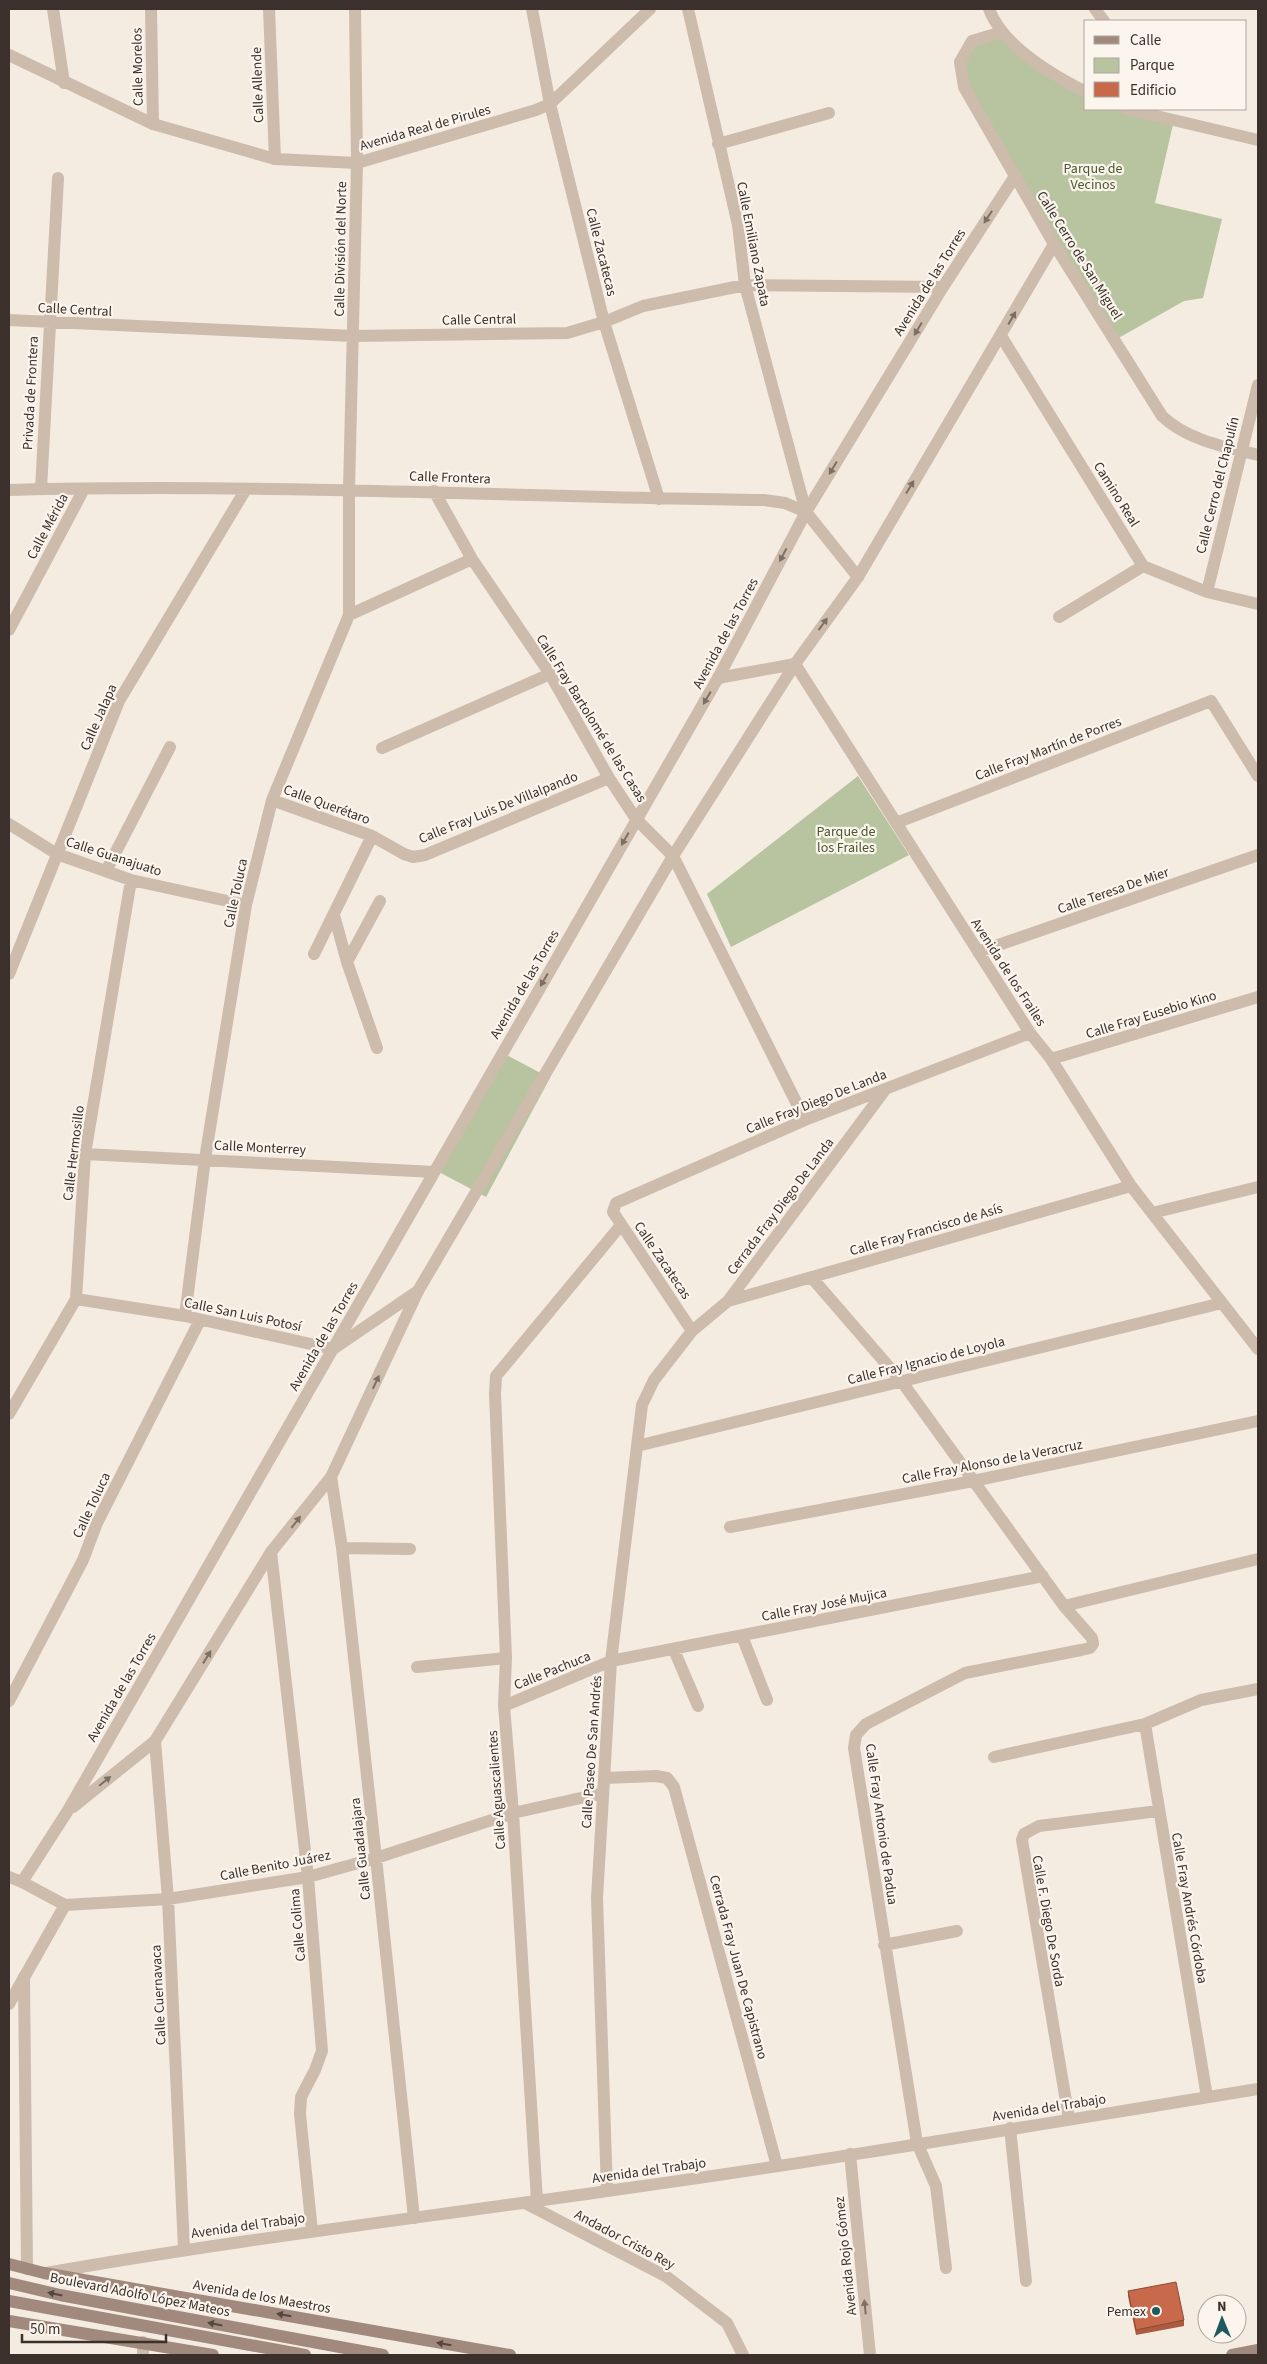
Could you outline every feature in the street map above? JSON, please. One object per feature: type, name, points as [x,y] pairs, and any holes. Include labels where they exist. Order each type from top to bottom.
[{"type":"main road","name":"Avenida de los Maestros","points":[[15,2267],[510,2355]]},
{"type":"main road","name":"Boulevard Adolfo López Mateos","points":[[9,2283],[60,2295],[383,2355]]},
{"type":"main road","points":[[9,2301],[305,2355]]},
{"type":"main road","points":[[9,2321],[143,2349],[213,2355]]},
{"type":"main road","points":[[1232,2355],[1258,2350]]},
{"type":"street","points":[[52,9],[64,83]]},
{"type":"street","name":"Calle Morelos","points":[[151,9],[153,124]]},
{"type":"street","name":"Calle Allende","points":[[269,9],[275,159]]},
{"type":"street","name":"Calle División del Norte","points":[[349,490],[357,163],[355,9]]},
{"type":"street","name":"Calle Zacatecas","points":[[532,9],[550,104],[604,322],[659,499]]},
{"type":"street","name":"Avenida Real de Pirules","points":[[9,55],[153,124],[275,159],[357,163],[536,110],[550,104],[650,9]]},
{"type":"street","name":"Calle Emiliano Zapata","points":[[688,9],[738,225],[745,285],[806,512]]},
{"type":"street","points":[[1095,9],[1103,20]]},
{"type":"street","points":[[986,10],[1002,32],[1052,76],[1084,91]]},
{"type":"street","name":"Calle Cerro de San Miguel","points":[[1002,32],[972,41],[960,62],[964,88],[1054,244],[1162,416],[1173,426],[1188,434],[1258,455]]},
{"type":"street","points":[[1131,110],[1258,140]]},
{"type":"street","points":[[1167,110],[1174,120]]},
{"type":"street","points":[[718,144],[829,113]]},
{"type":"street","name":"Avenida de las Torres","points":[[22,1882],[67,1812],[718,678],[806,512],[943,287],[1015,176]]},
{"type":"street","name":"Privada de Frontera","points":[[41,490],[58,178]]},
{"type":"street","name":"Avenida de las Torres","points":[[67,1812],[155,1741],[272,1552],[331,1477],[418,1291],[673,856],[795,664],[858,577],[1054,244]]},
{"type":"street","name":"Calle Central","points":[[9,320],[353,336],[567,334],[604,322],[643,306],[745,285],[943,287]]},
{"type":"street","name":"Camino Real","points":[[1001,336],[1143,566]]},
{"type":"street","name":"Calle Cerro del Chapulín","points":[[1207,592],[1240,451],[1258,385]]},
{"type":"street","name":"Calle Mérida","points":[[9,630],[84,489]]},
{"type":"street","name":"Calle Frontera","points":[[9,490],[246,489],[434,491],[659,499],[764,500],[785,503],[806,512],[858,577]]},
{"type":"street","name":"Calle Jalapa","points":[[9,974],[119,701],[246,489]]},
{"type":"street","name":"Calle Toluca","points":[[185,1316],[205,1159],[246,905],[272,800],[349,615],[349,490]]},
{"type":"street","name":"Calle Fray Bartolomé de las Casas","points":[[434,491],[472,559],[550,674],[609,778],[636,819],[673,856],[805,1120]]},
{"type":"street","points":[[349,615],[472,559]]},
{"type":"street","points":[[1059,617],[1143,566],[1207,592],[1258,604]]},
{"type":"street","points":[[718,678],[795,664]]},
{"type":"street","name":"Avenida de los Frailes","points":[[795,664],[1030,1033],[1051,1059],[1131,1186],[1258,1350]]},
{"type":"street","points":[[382,748],[550,674]]},
{"type":"street","name":"Calle Fray Martín de Porres","points":[[896,822],[1210,701],[1258,776]]},
{"type":"street","points":[[106,871],[170,747]]},
{"type":"street","name":"Calle Fray Luis De Villalpando","points":[[372,836],[404,854],[413,857],[425,855],[609,778]]},
{"type":"street","name":"Calle Querétaro","points":[[272,800],[372,836]]},
{"type":"street","name":"Calle Guanajuato","points":[[9,824],[57,854],[131,880],[246,905]]},
{"type":"street","points":[[314,954],[372,836]]},
{"type":"street","name":"Calle Teresa De Mier","points":[[978,952],[1258,856]]},
{"type":"street","name":"Calle Hermosillo","points":[[9,1414],[76,1299],[85,1154],[131,880]]},
{"type":"street","points":[[347,962],[380,902]]},
{"type":"street","points":[[334,915],[347,962],[377,1048]]},
{"type":"street","name":"Calle Fray Eusebio Kino","points":[[1051,1059],[1258,998]]},
{"type":"street","name":"Calle Fray Diego De Landa","points":[[616,1203],[805,1120],[1030,1033]]},
{"type":"street","name":"Cerrada Fray Diego De Landa","points":[[692,1332],[728,1301],[885,1090]]},
{"type":"street","name":"Calle Monterrey","points":[[85,1154],[434,1172]]},
{"type":"street","name":"Calle Fray Francisco de Asís","points":[[728,1301],[1131,1186]]},
{"type":"street","points":[[1152,1212],[1258,1187]]},
{"type":"street","name":"Calle Zacatecas","points":[[616,1203],[613,1212],[692,1332]]},
{"type":"street","name":"Calle Aguascalientes","points":[[531,2202],[513,1813],[504,1706],[506,1658],[495,1394],[496,1376],[621,1225]]},
{"type":"street","points":[[812,1278],[902,1382],[1064,1606],[1258,1559]]},
{"type":"street","points":[[333,1349],[418,1291]]},
{"type":"street","name":"Calle San Luis Potosí","points":[[76,1299],[185,1316],[333,1349]]},
{"type":"street","name":"Calle Fray Ignacio de Loyola","points":[[638,1446],[1222,1303]]},
{"type":"street","name":"Calle Toluca","points":[[9,1701],[83,1560],[97,1523],[200,1320]]},
{"type":"street","name":"Calle Paseo De San Andrés","points":[[607,2191],[596,1898],[611,1662],[642,1405],[647,1392],[692,1332]]},
{"type":"street","name":"Calle Fray Alonso de la Veracruz","points":[[730,1526],[973,1481],[1258,1421]]},
{"type":"street","name":"Calle Guadalajara","points":[[331,1477],[342,1548],[414,2218]]},
{"type":"street","points":[[342,1548],[410,1549]]},
{"type":"street","name":"Calle Colima","points":[[272,1552],[308,1877],[322,2051],[315,2070],[301,2097],[300,2114],[312,2231]]},
{"type":"street","name":"Calle Fray José Mujica","points":[[611,1662],[1043,1576]]},
{"type":"street","name":"Calle Fray Antonio de Padua","points":[[946,2268],[936,2186],[917,2143],[854,1748],[856,1735],[866,1724],[965,1673],[1090,1648],[1093,1644],[1092,1638],[1064,1606]]},
{"type":"street","points":[[742,1636],[767,1700]]},
{"type":"street","points":[[674,1650],[698,1706]]},
{"type":"street","points":[[418,1667],[506,1658]]},
{"type":"street","name":"Calle Pachuca","points":[[504,1706],[611,1662]]},
{"type":"street","points":[[994,1757],[1145,1724],[1200,1700],[1258,1688]]},
{"type":"street","name":"Calle Fray Andrés Córdoba","points":[[1145,1724],[1207,2097]]},
{"type":"street","name":"Calle Cuernavaca","points":[[155,1741],[168,1899],[184,2249]]},
{"type":"street","name":"Cerrada Fray Juan De Capistrano","points":[[604,1778],[656,1776],[667,1778],[674,1786],[777,2166]]},
{"type":"street","name":"Calle Benito Juárez","points":[[65,1905],[168,1899],[308,1877],[376,1858],[513,1813],[603,1793]]},
{"type":"street","name":"Calle F. Diego De Sorda","points":[[1069,2119],[1022,1840],[1024,1834],[1038,1826],[1158,1810]]},
{"type":"street","points":[[9,1877],[65,1905],[9,2004]]},
{"type":"street","points":[[884,1945],[957,1931]]},
{"type":"street","points":[[15,2267],[24,1978]]},
{"type":"street","name":"Avenida del Trabajo","points":[[44,2273],[184,2249],[531,2202],[777,2166],[1258,2089]]},
{"type":"street","points":[[1010,2128],[1026,2281]]},
{"type":"street","name":"Avenida Rojo Gómez","points":[[850,2154],[870,2355]]},
{"type":"street","name":"Andador Cristo Rey","points":[[531,2202],[667,2277],[727,2323],[743,2355]]},
{"type":"green space","name":"Parque de Vecinos","points":[[1002,32],[1084,90],[1084,110],[1131,110],[1174,120],[1155,203],[1222,219],[1203,298],[1184,301],[1115,340],[964,88],[960,62],[972,41]]},
{"type":"green space","name":"Parque de los Frailes","points":[[858,776],[909,855],[731,947],[707,894]]},
{"type":"green space","points":[[503,1053],[550,1078],[486,1197],[439,1172]]},
{"type":"building","name":"Pemex","points":[[1176,2282],[1184,2320],[1136,2330],[1128,2291]]},
{"type":"place","name":"Pemex","points":[[1156,2311]]}]
